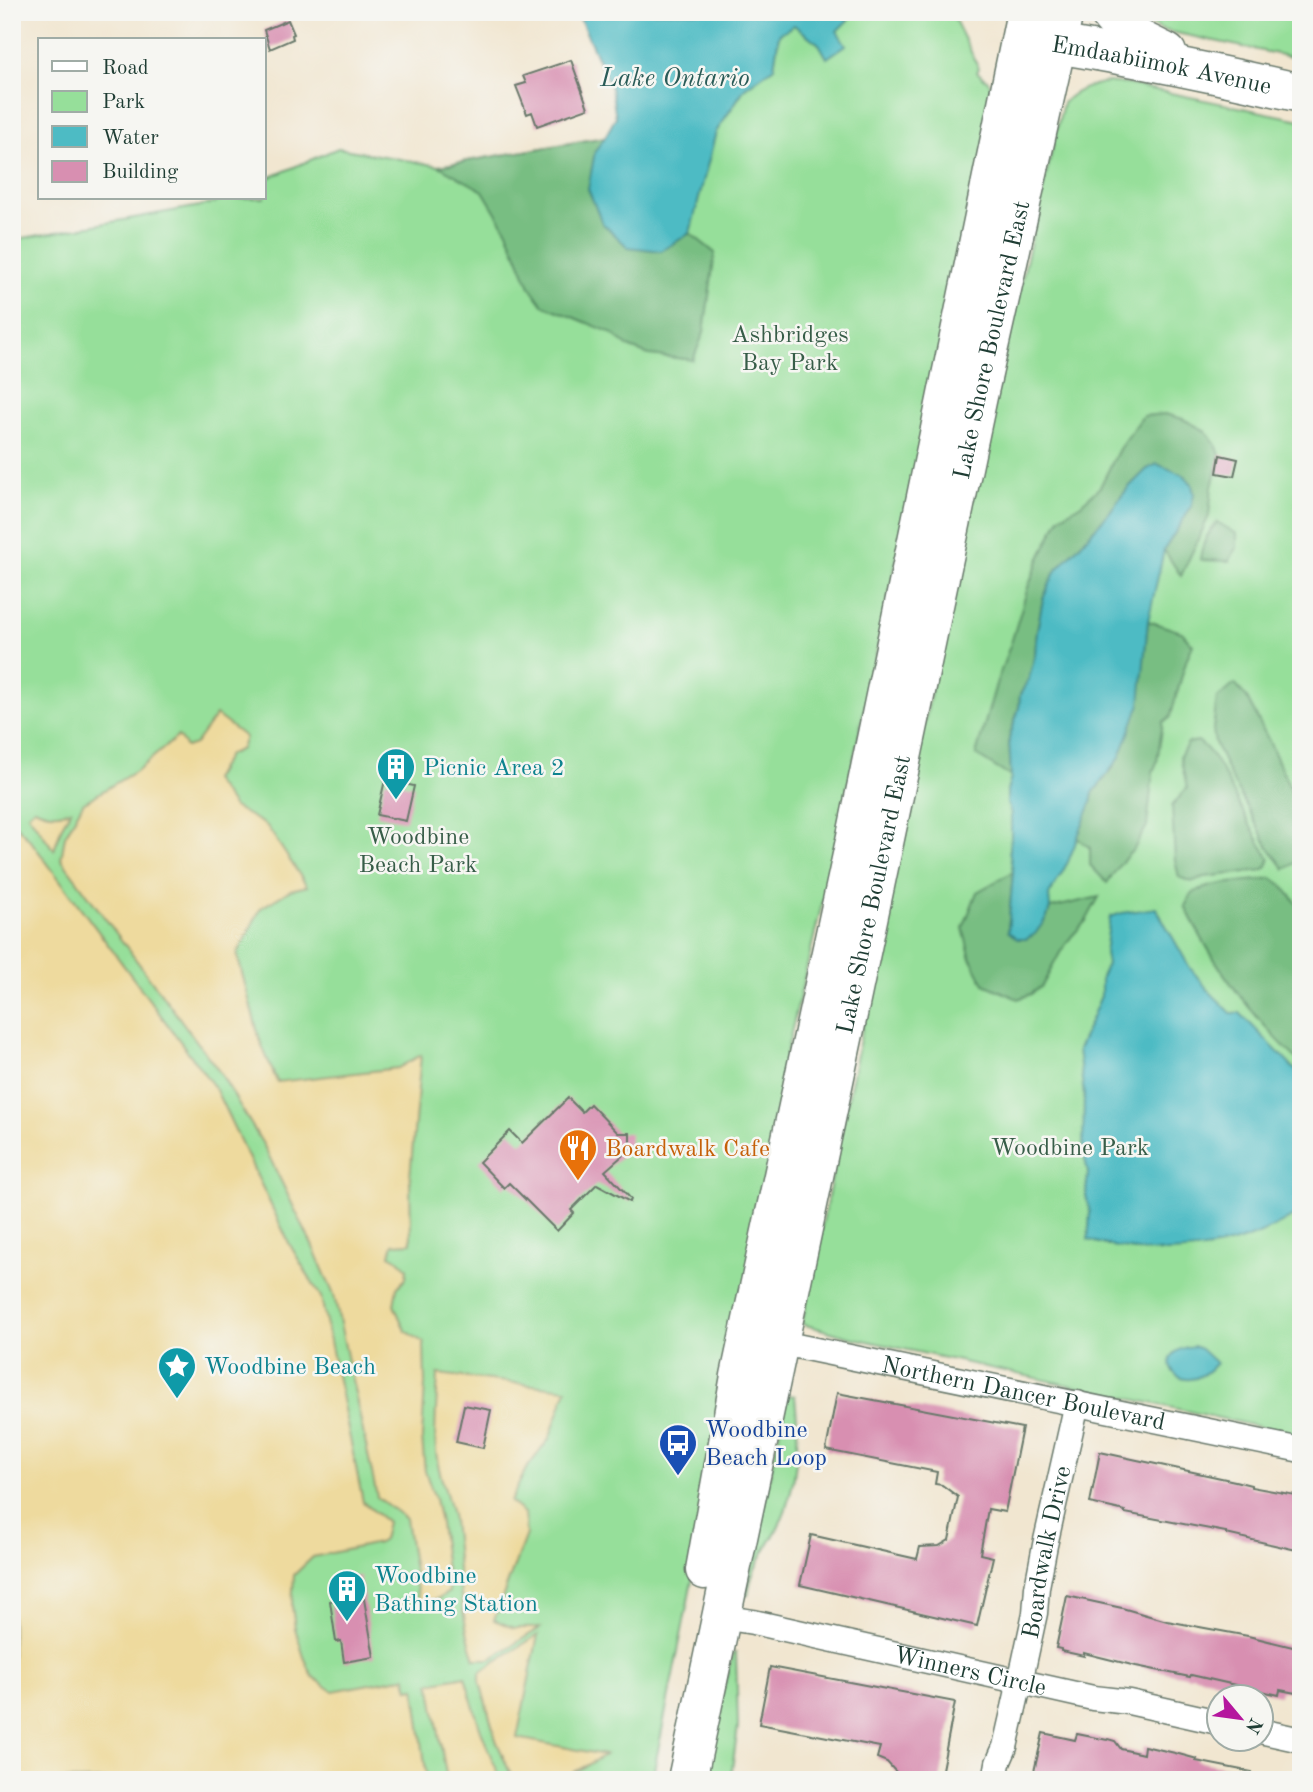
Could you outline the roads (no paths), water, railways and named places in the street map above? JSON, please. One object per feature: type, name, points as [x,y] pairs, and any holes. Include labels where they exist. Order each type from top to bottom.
[{"type":"main road","points":[[1108,12],[1113,20],[1130,34],[1200,70]]},
{"type":"main road","name":"Emdaabiimok Avenue","points":[[1042,27],[1200,70],[1301,93]]},
{"type":"main road","name":"Lake Shore Boulevard East","points":[[661,1780],[704,1578],[764,1339],[978,396],[1042,27]]},
{"type":"main road","name":"Lake Shore Boulevard East","points":[[687,1780],[722,1616],[764,1339]]},
{"type":"street","name":"Northern Dancer Boulevard","points":[[764,1339],[1301,1450]]},
{"type":"street","name":"Boardwalk Drive","points":[[995,1780],[1020,1682],[1035,1613],[1043,1556],[1077,1404]]},
{"type":"street","name":"Winners Circle","points":[[722,1616],[1093,1698],[1129,1702],[1204,1719]]},
{"type":"street","points":[[1274,1734],[1301,1740]]},
{"type":"water","name":"Lake Ontario","points":[[577,12],[856,12],[837,31],[846,45],[827,58],[819,44],[794,25],[779,34],[774,67],[745,88],[716,132],[690,233],[661,251],[628,247],[602,223],[588,189],[595,151],[616,117],[611,88]]},
{"type":"water","points":[[1157,464],[1184,475],[1192,484],[1194,494],[1191,507],[1164,550],[1148,621],[1140,704],[1120,757],[1093,793],[1068,862],[1049,895],[1050,908],[1047,917],[1035,934],[1026,939],[1017,939],[1008,931],[1013,872],[1009,851],[1011,814],[1007,803],[1011,777],[1009,739],[1019,708],[1020,695],[1029,678],[1035,655],[1043,599],[1055,572],[1128,488],[1147,469]]},
{"type":"water","points":[[1156,908],[1190,968],[1209,991],[1231,1013],[1240,1013],[1301,1076],[1301,1211],[1251,1237],[1198,1250],[1143,1251],[1088,1240],[1090,1212],[1086,1196],[1088,1172],[1083,1151],[1084,1095],[1078,1050],[1101,996],[1101,977],[1107,964],[1105,953],[1110,917]]},
{"type":"water","points":[[1194,1346],[1216,1363],[1203,1375],[1191,1379],[1181,1378],[1170,1364],[1172,1356],[1180,1350]]},
{"type":"place","name":"Picnic Area 2","points":[[396,801]]},
{"type":"place","name":"Boardwalk Cafe","points":[[578,1182]]},
{"type":"place","name":"Woodbine Beach","points":[[177,1400]]},
{"type":"place","name":"Woodbine Beach Loop","points":[[678,1477]]},
{"type":"place","name":"Woodbine Bathing Station","points":[[347,1623]]},
{"type":"park label","name":"Ashbridges Bay Park","points":[[790,348]]},
{"type":"park label","name":"Woodbine Beach Park","points":[[418,850]]},
{"type":"park label","name":"Woodbine Park","points":[[1070,1147]]}]
